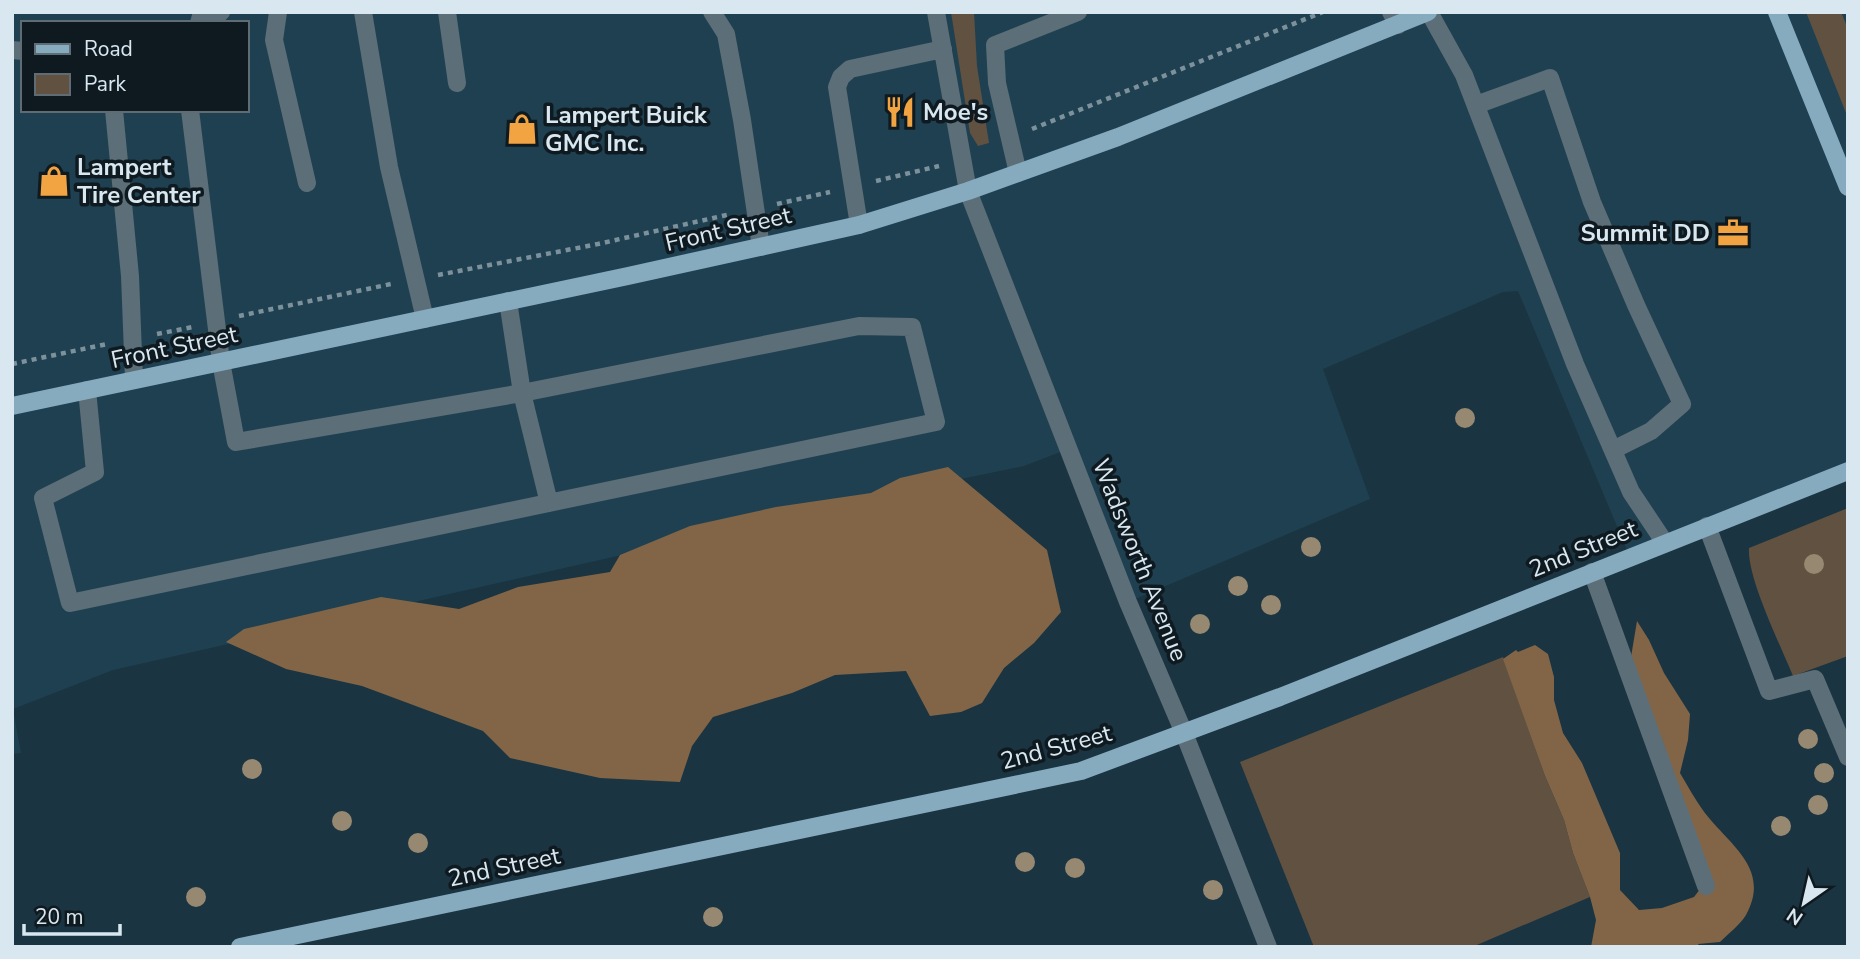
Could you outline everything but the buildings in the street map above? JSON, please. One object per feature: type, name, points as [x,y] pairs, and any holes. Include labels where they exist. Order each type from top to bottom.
[{"type":"main road","name":"Front Street","points":[[12,406],[859,225],[968,191],[1130,133],[1395,19],[1428,12]]},
{"type":"main road","points":[[1777,12],[1848,187]]},
{"type":"main road","name":"2nd Street","points":[[240,947],[1081,771],[1300,690],[1848,471]]},
{"type":"street","points":[[199,21],[201,16],[221,12]]},
{"type":"street","points":[[278,12],[274,40],[307,183]]},
{"type":"street","points":[[363,12],[389,167],[425,318]]},
{"type":"street","points":[[447,12],[457,83]]},
{"type":"street","points":[[712,12],[726,34],[761,247]]},
{"type":"street","name":"Wadsworth Avenue","points":[[936,12],[968,191],[1128,602],[1184,733],[1268,947]]},
{"type":"street","points":[[1018,173],[997,83],[995,45],[1078,12]]},
{"type":"street","points":[[1428,12],[1464,75],[1576,364],[1631,492],[1665,543]]},
{"type":"street","points":[[859,225],[837,87],[841,77],[850,69],[943,49]]},
{"type":"street","points":[[1476,105],[1550,78],[1592,202],[1682,404],[1651,431],[1613,450]]},
{"type":"street","points":[[114,112],[130,276],[134,380]]},
{"type":"street","points":[[87,390],[95,472],[43,498],[70,603],[936,422],[912,327],[859,326],[522,393],[236,442],[220,362],[190,112]]},
{"type":"street","points":[[508,301],[522,393],[549,503]]},
{"type":"street","points":[[1707,526],[1769,691],[1815,679],[1848,757]]},
{"type":"street","points":[[1592,572],[1706,886]]},
{"type":"path","points":[[1010,138],[1323,12]]},
{"type":"path","points":[[12,364],[756,209],[933,168],[961,157]]},
{"type":"shaded area","points":[[12,12],[1848,12],[1848,471],[1630,557],[1518,291],[1503,292],[1323,369],[1370,499],[1128,602],[1068,449],[1024,466],[113,670],[13,709],[21,753],[12,754]]},
{"type":"shaded area","points":[[948,467],[1047,550],[1061,612],[1034,643],[1004,668],[982,703],[961,712],[930,716],[906,671],[835,675],[792,693],[713,717],[692,746],[680,782],[600,778],[510,758],[483,731],[362,686],[286,669],[226,642],[244,629],[381,597],[459,609],[518,587],[610,572],[620,555],[690,526],[776,507],[871,493],[900,478]]},
{"type":"shaded area","points":[[1637,621],[1664,673],[1690,714],[1688,740],[1680,773],[1701,808],[1746,861],[1754,886],[1746,915],[1737,926],[1720,942],[1698,944],[1700,947],[1591,947],[1596,920],[1590,897],[1503,659],[1516,650],[1518,652],[1535,645],[1548,654],[1554,677],[1554,700],[1563,733],[1582,763],[1620,853],[1620,890],[1639,910],[1662,908],[1694,897],[1710,876],[1630,663]]},
{"type":"green space","points":[[951,12],[974,12],[977,66],[989,143],[978,146],[970,133]]},
{"type":"green space","points":[[1806,12],[1841,12],[1848,29],[1848,118]]},
{"type":"green space","points":[[1848,508],[1848,656],[1793,676],[1759,594],[1749,548]]},
{"type":"green space","points":[[1503,657],[1590,897],[1472,947],[1314,947],[1240,762]]},
{"type":"place","name":"Moe's","points":[[900,112]]},
{"type":"place","name":"Lampert Buick GMC Inc.","points":[[522,129]]},
{"type":"place","name":"Lampert Tire Center","points":[[54,181]]},
{"type":"place","name":"Summit DD","points":[[1733,233]]}]
